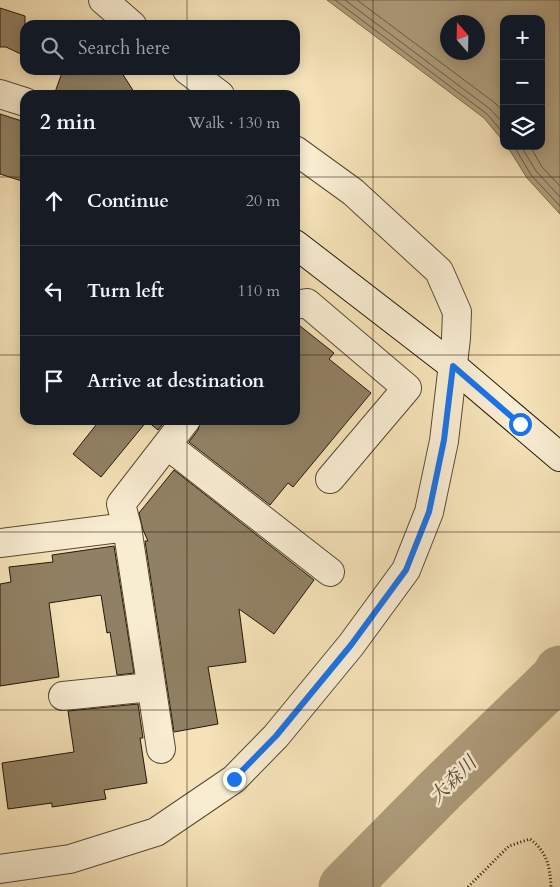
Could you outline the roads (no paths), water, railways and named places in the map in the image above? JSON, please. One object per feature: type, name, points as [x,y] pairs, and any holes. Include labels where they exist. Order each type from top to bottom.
[{"type":"street","points":[[103,0],[126,20]]},
{"type":"street","points":[[194,75],[213,90]]},
{"type":"street","points":[[0,94],[20,100]]},
{"type":"street","points":[[0,868],[70,859],[156,832],[234,779],[276,736],[351,645],[406,570],[429,512],[444,440],[457,312],[439,271],[353,192],[300,154]]},
{"type":"street","points":[[300,248],[453,366],[560,457]]},
{"type":"street","points":[[300,304],[307,303],[406,388],[330,479]]},
{"type":"street","points":[[161,749],[122,504],[182,425]]},
{"type":"street","points":[[167,445],[330,572]]},
{"type":"street","points":[[0,543],[127,527]]},
{"type":"street","points":[[62,696],[151,687]]},
{"type":"water","points":[[327,0],[560,0],[560,214],[527,178],[510,150],[545,150],[545,15],[500,15],[500,137],[484,118]]},
{"type":"waterway","name":"大森川","points":[[344,887],[441,789],[555,679],[560,671]]}]
